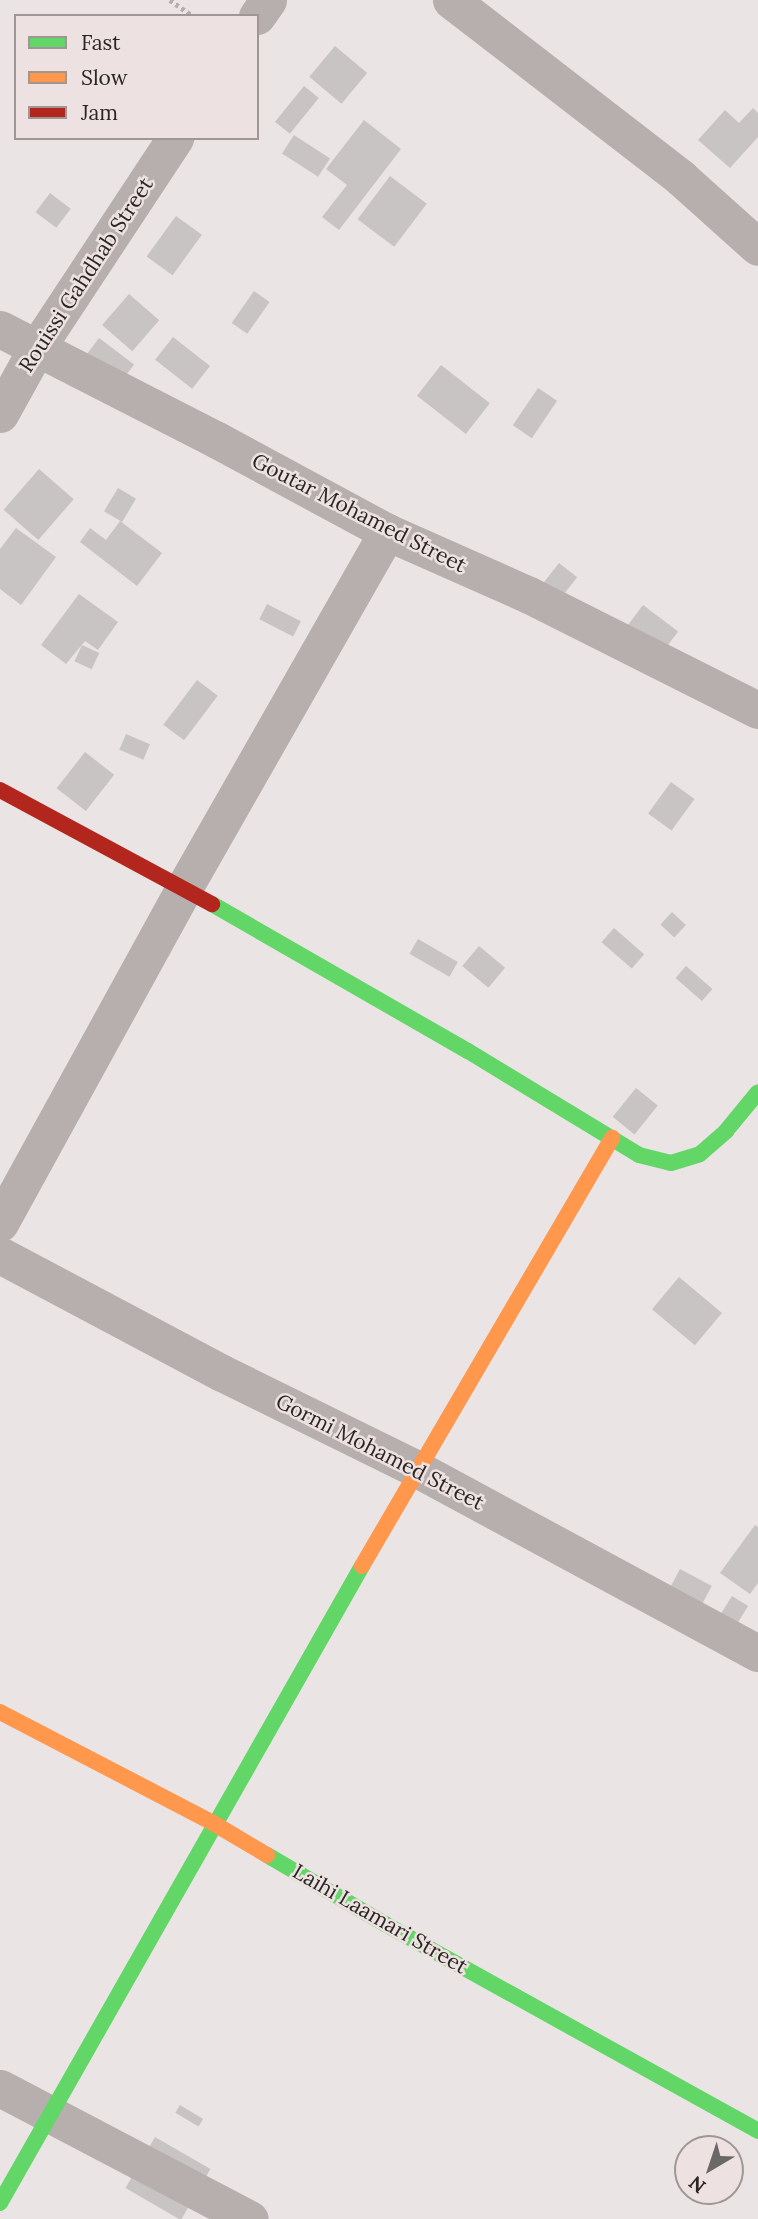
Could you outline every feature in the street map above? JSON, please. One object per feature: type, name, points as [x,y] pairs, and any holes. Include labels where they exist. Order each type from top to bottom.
[{"type":"street","points":[[451,0],[681,178],[758,247]]},
{"type":"street","name":"Rouissi Gahdhab Street","points":[[0,414],[36,349],[174,140]]},
{"type":"street","name":"Goutar Mohamed Street","points":[[0,329],[387,531],[529,595],[758,710]]},
{"type":"street","points":[[0,1223],[184,888],[387,531]]},
{"type":"street","points":[[0,790],[184,888],[639,1155],[671,1163],[700,1154],[726,1131],[758,1092]]},
{"type":"street","points":[[0,2203],[417,1469],[612,1138]]},
{"type":"street","name":"Gormi Mohamed Street","points":[[0,1255],[222,1373],[417,1469],[758,1653]]},
{"type":"street","name":"Laihi Laamari Street","points":[[0,1712],[214,1823],[385,1924],[758,2131]]},
{"type":"street","points":[[0,2088],[250,2219]]},
{"type":"path","points":[[170,0],[190,14]]},
{"type":"building","points":[[335,46],[367,73],[341,104],[309,77]]},
{"type":"building","points":[[304,86],[319,98],[290,134],[275,122]]},
{"type":"building","points":[[753,108],[758,113],[758,137],[730,168],[698,140],[725,110],[739,123]]},
{"type":"building","points":[[364,120],[401,149],[339,230],[322,217],[347,185],[326,169]]},
{"type":"building","points":[[294,135],[330,158],[318,177],[282,153]]},
{"type":"building","points":[[390,176],[427,204],[394,247],[358,219]]},
{"type":"building","points":[[50,193],[71,209],[56,228],[36,212]]},
{"type":"building","points":[[176,216],[202,235],[172,275],[147,256]]},
{"type":"building","points":[[254,291],[270,302],[247,334],[232,323]]},
{"type":"building","points":[[129,294],[159,320],[132,351],[102,325]]},
{"type":"building","points":[[173,337],[210,366],[192,389],[155,360]]},
{"type":"building","points":[[99,338],[134,364],[105,404],[70,377]]},
{"type":"building","points":[[441,365],[490,403],[466,434],[417,396]]},
{"type":"building","points":[[538,388],[557,401],[532,438],[513,425]]},
{"type":"building","points":[[39,469],[74,499],[38,540],[4,510]]},
{"type":"building","points":[[118,488],[136,499],[122,522],[104,511]]},
{"type":"building","points":[[120,521],[162,553],[137,586],[80,542],[90,528],[106,540]]},
{"type":"building","points":[[16,528],[56,557],[21,605],[0,589],[0,549]]},
{"type":"building","points":[[559,563],[577,577],[551,611],[533,597]]},
{"type":"building","points":[[79,594],[118,622],[98,650],[85,641],[66,664],[41,645]]},
{"type":"building","points":[[267,604],[301,621],[293,636],[259,619]]},
{"type":"building","points":[[643,605],[678,631],[661,655],[626,628]]},
{"type":"building","points":[[82,645],[99,653],[92,669],[74,661]]},
{"type":"building","points":[[197,680],[218,696],[184,740],[163,725]]},
{"type":"building","points":[[126,734],[150,744],[143,760],[119,750]]},
{"type":"building","points":[[85,752],[114,775],[86,811],[57,788]]},
{"type":"building","points":[[671,782],[694,799],[672,831],[648,814]]},
{"type":"building","points":[[672,912],[686,925],[674,937],[660,924]]},
{"type":"building","points":[[614,928],[644,954],[632,969],[602,942]]},
{"type":"building","points":[[418,939],[458,962],[449,977],[410,954]]},
{"type":"building","points":[[479,946],[505,968],[488,988],[462,966]]},
{"type":"building","points":[[686,966],[712,989],[702,1001],[676,978]]},
{"type":"building","points":[[636,1088],[658,1106],[634,1134],[613,1117]]},
{"type":"building","points":[[679,1277],[722,1313],[695,1345],[652,1309]]},
{"type":"building","points":[[755,1525],[758,1527],[758,1583],[750,1594],[720,1573]]},
{"type":"building","points":[[680,1569],[712,1586],[694,1619],[662,1603]]},
{"type":"building","points":[[732,1596],[748,1606],[725,1643],[709,1633]]},
{"type":"building","points":[[180,2105],[203,2119],[199,2127],[175,2113]]},
{"type":"building","points":[[155,2137],[210,2169],[182,2219],[126,2188]]},
{"type":"traffic: fast","points":[[212,904],[468,1051],[639,1155],[671,1163],[700,1154],[726,1131],[758,1092]]},
{"type":"traffic: fast","points":[[0,2203],[362,1566]]},
{"type":"traffic: fast","points":[[267,1855],[385,1924],[758,2131]]},
{"type":"traffic: slow","points":[[362,1566],[612,1138]]},
{"type":"traffic: slow","points":[[0,1712],[213,1823],[267,1855]]},
{"type":"traffic: jam","points":[[0,790],[212,904]]}]
